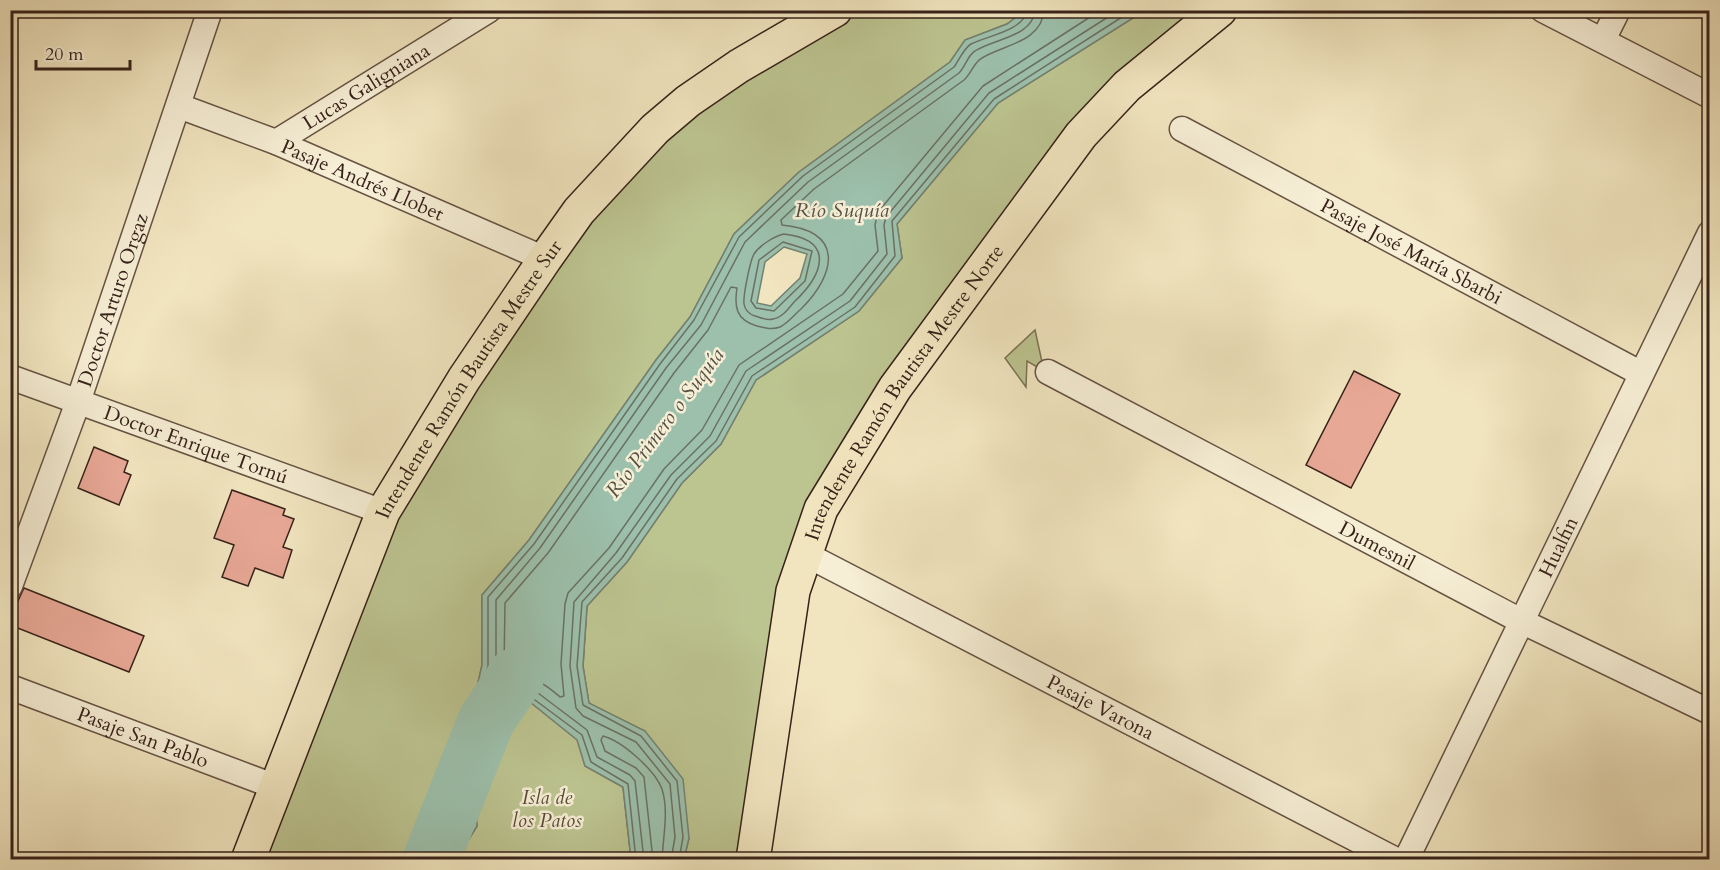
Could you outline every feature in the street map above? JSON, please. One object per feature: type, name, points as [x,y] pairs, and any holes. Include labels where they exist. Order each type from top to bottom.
[{"type":"main road","name":"Intendente Ramón Bautista Mestre Sur","points":[[248,860],[366,548],[382,512],[464,380],[545,259],[579,211],[655,129],[688,101],[739,66],[835,10]]},
{"type":"main road","name":"Intendente Ramón Bautista Mestre Norte","points":[[760,858],[793,591],[821,509],[895,388],[1081,135],[1127,86],[1220,10]]},
{"type":"street","name":"Doctor Arturo Orgaz","points":[[10,586],[78,402],[210,10]]},
{"type":"street","name":"Lucas Galigniana","points":[[276,142],[489,10]]},
{"type":"street","points":[[1543,10],[1710,96]]},
{"type":"street","points":[[1603,40],[1618,10]]},
{"type":"street","name":"Pasaje Andrés Llobet","points":[[179,106],[276,142],[545,259]]},
{"type":"street","name":"Pasaje José María Sbarbi","points":[[1182,129],[1640,373]]},
{"type":"street","name":"Hualfin","points":[[1406,860],[1640,373],[1710,233]]},
{"type":"street","name":"Dumesnil","points":[[1048,372],[1521,621],[1710,712]]},
{"type":"street","name":"Doctor Enrique Tornú","points":[[10,377],[382,512]]},
{"type":"street","name":"Pasaje Varona","points":[[805,554],[1396,860]]},
{"type":"street","name":"Pasaje San Pablo","points":[[10,687],[276,787]]},
{"type":"green space","points":[[835,11],[1024,11],[1007,24],[965,40],[950,62],[799,172],[734,234],[690,317],[656,360],[529,540],[482,595],[482,665],[475,696],[439,773],[418,847],[412,859],[248,860],[383,512],[655,129]]},
{"type":"green space","points":[[1144,11],[1220,11],[1159,58],[821,509],[753,859],[684,859],[689,838],[645,731],[589,704],[583,666],[587,606],[627,562],[682,483],[721,444],[756,380],[859,311],[902,258],[897,224],[998,103]]},
{"type":"green space","points":[[1035,330],[1044,371],[1027,361],[1026,387],[1005,358]]},
{"type":"green space","name":"Isla de los Patos","points":[[531,702],[578,740],[585,766],[623,787],[631,859],[456,860],[477,826],[470,750],[495,722]]},
{"type":"water","name":"Río Suquía","points":[[1024,11],[1144,11],[998,103],[897,224],[902,258],[859,311],[756,380],[721,444],[682,483],[627,562],[587,606],[583,666],[589,703],[645,731],[683,779],[689,838],[684,859],[631,859],[623,787],[585,766],[577,740],[531,703],[496,722],[470,750],[477,826],[456,859],[412,859],[418,847],[439,773],[475,696],[482,665],[482,595],[529,540],[656,360],[690,317],[734,234],[799,172],[950,62],[965,40],[1007,24]],"holes":[[[784,247],[807,254],[800,278],[771,306],[757,303],[765,262]]]},
{"type":"building","points":[[1354,371],[1400,394],[1351,488],[1306,465]]},
{"type":"building","points":[[94,447],[128,461],[124,472],[131,475],[119,505],[78,488]]},
{"type":"building","points":[[232,490],[285,509],[283,515],[294,519],[283,547],[292,550],[283,578],[255,568],[248,586],[222,577],[234,545],[214,538]]},
{"type":"building","points":[[24,588],[144,636],[129,672],[10,625],[10,618]]},
{"type":"waterway","name":"Río Primero o Suquía","points":[[431,860],[486,721],[516,676]]}]
